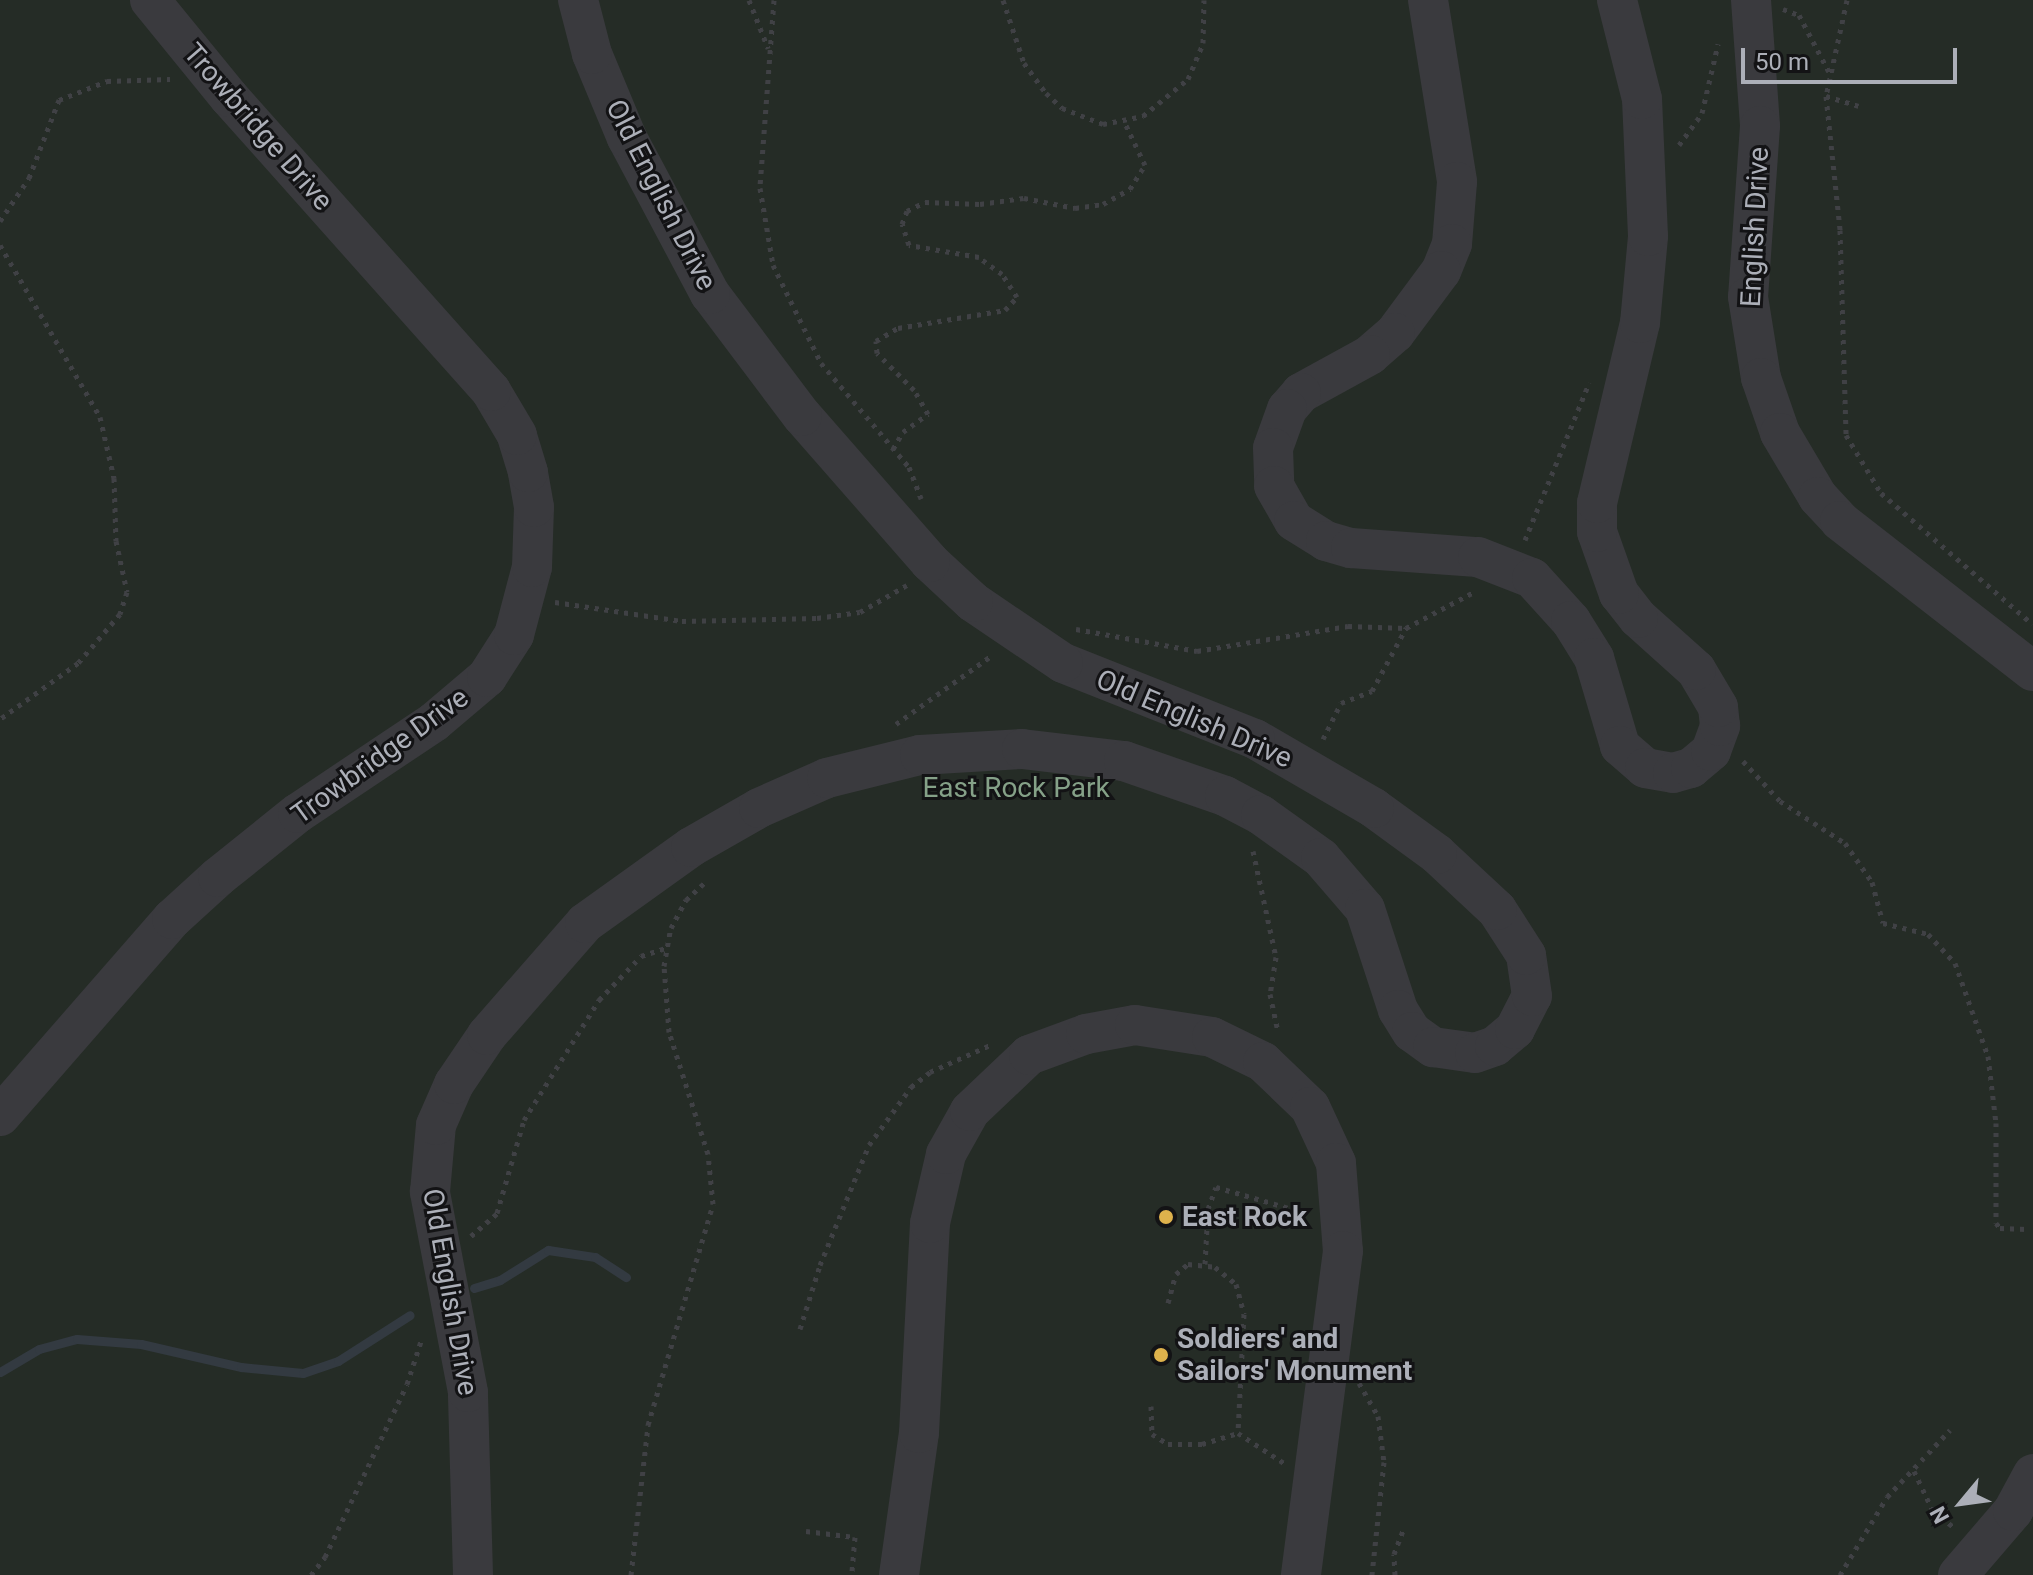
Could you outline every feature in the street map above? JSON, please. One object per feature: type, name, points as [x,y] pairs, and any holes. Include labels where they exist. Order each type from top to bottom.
[{"type":"street","name":"Trowbridge Drive","points":[[0,1116],[172,919],[218,877],[298,813],[434,722],[487,677],[509,644],[527,595],[535,538],[528,472],[517,435],[491,391],[239,108],[150,0]]},
{"type":"street","name":"Old English Drive","points":[[473,1575],[468,1392],[457,1321],[437,1250],[430,1158],[436,1125],[454,1084],[487,1035],[585,923],[691,847],[759,808],[827,778],[920,755],[974,749],[1066,752],[1124,761],[1225,796],[1292,835],[1344,881],[1377,936],[1398,1010],[1412,1032],[1433,1047],[1464,1053],[1495,1046],[1515,1029],[1532,996],[1526,955],[1497,910],[1437,854],[1281,752],[1117,688],[1010,630],[924,555],[802,416],[710,294],[627,138],[592,54],[578,0]]},
{"type":"street","points":[[1428,0],[1457,182],[1452,244],[1441,271],[1395,333],[1370,355],[1311,386],[1287,409],[1273,448],[1274,486],[1294,521],[1326,541],[1351,548],[1429,550],[1553,599],[1584,641],[1602,681],[1613,732],[1632,760],[1658,773],[1673,773],[1702,761],[1717,741],[1718,707],[1709,687],[1619,594],[1597,532],[1597,503],[1640,323],[1648,236],[1642,99],[1617,0]]},
{"type":"street","name":"English Drive","points":[[1762,5],[1760,126],[1748,297],[1761,378],[1780,433],[1818,497],[1840,521],[2033,671]]},
{"type":"street","points":[[899,1575],[919,1433],[925,1269],[937,1182],[957,1127],[987,1091],[1029,1055],[1110,1029],[1135,1025],[1183,1030],[1225,1042],[1263,1062],[1310,1107],[1336,1163],[1343,1211],[1343,1251],[1301,1575]]},
{"type":"street","points":[[1971,1561],[2013,1511],[2033,1474]]},
{"type":"path","points":[[749,0],[768,49]]},
{"type":"path","points":[[527,595],[642,618],[817,618],[860,612],[884,602],[924,555],[926,517],[909,467],[821,363],[773,265],[760,188],[774,0]]},
{"type":"path","points":[[1003,0],[1024,63],[1046,93],[1083,120],[1125,123],[1159,107],[1188,79],[1203,43],[1204,0]]},
{"type":"path","points":[[1847,0],[1826,96],[1842,261],[1841,377],[1852,450],[1881,493],[1915,527],[2033,625]]},
{"type":"path","points":[[1762,5],[1799,15],[1829,73]]},
{"type":"path","points":[[1673,158],[1702,113],[1713,74]]},
{"type":"path","points":[[0,221],[22,191],[59,100],[107,81],[177,80]]},
{"type":"path","points":[[1826,96],[1859,106]]},
{"type":"path","points":[[893,449],[903,432],[928,414],[914,390],[874,349],[876,341],[898,328],[1005,310],[1017,297],[1002,274],[979,257],[909,245],[902,224],[907,211],[925,202],[980,204],[1024,198],[1075,208],[1103,204],[1130,189],[1145,165],[1125,123]]},
{"type":"path","points":[[0,245],[100,417],[114,478],[116,541],[127,592],[120,614],[78,663],[0,719]]},
{"type":"path","points":[[1066,626],[1197,651],[1348,626],[1406,628],[1459,603],[1496,576],[1593,374]]},
{"type":"path","points":[[1317,754],[1341,703],[1372,691],[1406,628]]},
{"type":"path","points":[[889,728],[977,670],[1010,630]]},
{"type":"path","points":[[1717,741],[1780,801],[1845,843],[1872,882],[1883,923],[1928,934],[1955,963],[1988,1056],[1996,1123],[1996,1223],[2000,1228],[2027,1229]]},
{"type":"path","points":[[1254,841],[1253,869],[1276,957],[1270,994],[1273,1020]]},
{"type":"path","points":[[631,1575],[648,1425],[713,1204],[708,1154],[669,1032],[668,947],[686,900],[710,878]]},
{"type":"path","points":[[437,1250],[484,1228],[497,1213],[524,1120],[599,1000],[632,963],[668,947]]},
{"type":"path","points":[[800,1329],[856,1171],[911,1087],[948,1061],[986,1046],[1002,1044],[1029,1055]]},
{"type":"path","points":[[1205,1264],[1208,1209],[1216,1187],[1285,1211]]},
{"type":"path","points":[[1168,1303],[1182,1267],[1205,1264],[1227,1275],[1242,1297],[1238,1433]]},
{"type":"path","points":[[311,1575],[325,1557],[407,1384],[422,1327]]},
{"type":"path","points":[[1212,1365],[1239,1368]]},
{"type":"path","points":[[1351,1374],[1372,1399],[1382,1439],[1372,1575]]},
{"type":"path","points":[[1151,1406],[1152,1434],[1168,1444],[1202,1444],[1238,1433]]},
{"type":"path","points":[[1840,1575],[1887,1497],[1950,1430]]},
{"type":"path","points":[[1238,1433],[1280,1462],[1315,1472]]},
{"type":"path","points":[[1914,1471],[1933,1511],[1971,1561]]},
{"type":"path","points":[[1395,1575],[1394,1554],[1403,1530]]},
{"type":"path","points":[[806,1531],[855,1537],[852,1575]]},
{"type":"green space","name":"East Rock Park","points":[[0,0],[2033,0],[2033,1575],[0,1575]]},
{"type":"waterway","points":[[474,1288],[500,1280],[548,1250],[595,1257],[626,1277]]},
{"type":"waterway","points":[[0,1372],[39,1349],[77,1339],[141,1344],[241,1367],[303,1373],[338,1361],[410,1315]]},
{"type":"place","name":"East Rock","points":[[1166,1217]]},
{"type":"place","name":"Soldiers' and Sailors' Monument","points":[[1161,1355]]}]
